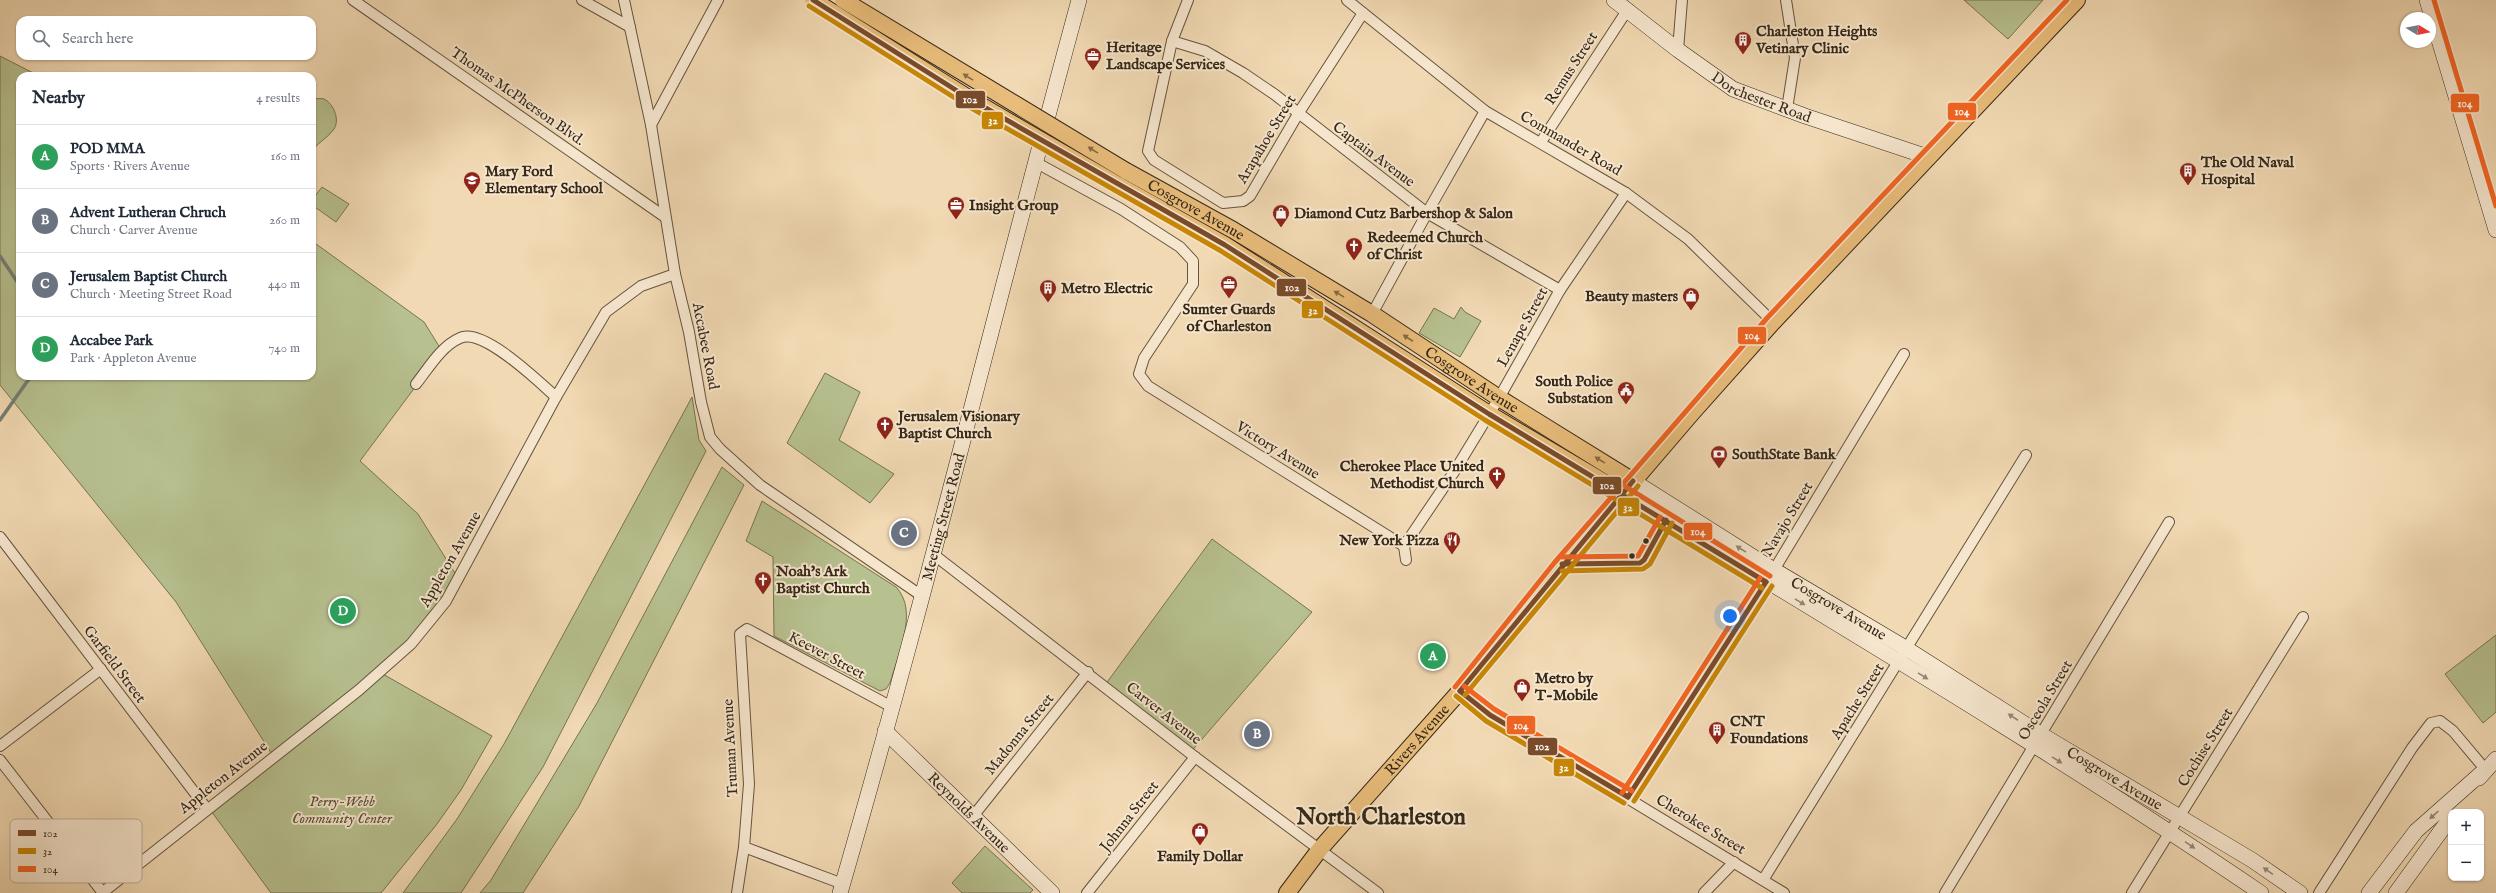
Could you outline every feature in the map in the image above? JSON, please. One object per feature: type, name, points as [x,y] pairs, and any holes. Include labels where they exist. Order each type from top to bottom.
[{"type":"main road","name":"Cosgrove Avenue","points":[[814,0],[970,99],[1118,185],[1225,244],[1489,414],[1622,493]]},
{"type":"main road","name":"Cosgrove Avenue","points":[[843,0],[1126,170],[1233,230],[1372,314],[1499,398],[1633,481]]},
{"type":"main road","name":"Rivers Avenue","points":[[1287,893],[1320,849],[1460,691],[1622,493],[1773,322],[2077,0]]},
{"type":"street","name":"Thomas McPherson Blvd.","points":[[353,0],[665,217]]},
{"type":"street","points":[[582,0],[630,26]]},
{"type":"street","name":"Accabee Road","points":[[624,0],[651,125],[675,274],[689,332],[701,402],[710,437],[720,449],[760,484],[922,596]]},
{"type":"street","points":[[651,125],[718,0]]},
{"type":"street","name":"Meeting Street Road","points":[[841,888],[886,731],[1034,162],[1079,0]]},
{"type":"street","points":[[1172,41],[1188,0]]},
{"type":"street","name":"Commander Road","points":[[1347,0],[1485,111],[1541,142],[1626,193],[1688,239],[1773,322]]},
{"type":"street","name":"Dorchester Road","points":[[1614,0],[1628,9],[1678,50],[1734,88],[1787,109],[1928,157]]},
{"type":"street","points":[[1678,50],[1682,0]]},
{"type":"street","points":[[1786,0],[1795,58],[1787,109]]},
{"type":"street","points":[[2427,0],[2496,230]]},
{"type":"street","name":"Remus Street","points":[[1541,142],[1628,9]]},
{"type":"street","name":"Arapahoe Street","points":[[1172,41],[1148,146],[1154,160],[1223,203],[1243,201],[1250,196],[1298,114],[1363,13]]},
{"type":"street","name":"Captain Avenue","points":[[1172,41],[1206,51],[1274,94],[1426,213],[1560,290]]},
{"type":"street","points":[[1372,314],[1426,213],[1485,111]]},
{"type":"street","name":"Victory Avenue","points":[[1034,162],[1120,209],[1180,247],[1193,261],[1194,284],[1144,358],[1140,374],[1148,386],[1404,546]]},
{"type":"street","name":"Lenape Street","points":[[1404,546],[1454,472],[1499,398],[1560,290],[1626,193]]},
{"type":"street","name":"Appleton Avenue","points":[[142,861],[388,666],[426,627],[446,601],[556,397],[606,312],[641,286],[675,274]]},
{"type":"street","points":[[416,384],[442,351],[460,337],[470,337],[487,342],[556,397]]},
{"type":"street","name":"Navajo Street","points":[[1628,797],[1770,576],[1904,354]]},
{"type":"street","name":"Apache Street","points":[[1763,880],[1904,655],[2026,455]]},
{"type":"street","name":"Cosgrove Avenue","points":[[1633,481],[1770,576]]},
{"type":"street","name":"Cosgrove Avenue","points":[[1622,493],[1770,576],[1904,655],[2039,741],[2262,893]]},
{"type":"street","name":"Osceola Street","points":[[1945,893],[2039,741],[2169,522]]},
{"type":"street","name":"Garfield Street","points":[[0,537],[207,808]]},
{"type":"street","points":[[1404,546],[1406,560]]},
{"type":"street","name":"Carver Avenue","points":[[933,554],[1088,672],[1195,757],[1378,893]]},
{"type":"street","name":"Cochise Street","points":[[2132,893],[2303,617]]},
{"type":"street","name":"Keever Street","points":[[747,629],[892,707]]},
{"type":"street","name":"Truman Avenue","points":[[737,893],[744,847],[749,784],[739,647],[740,634],[747,629]]},
{"type":"street","points":[[0,746],[101,669]]},
{"type":"street","name":"Madonna Street","points":[[974,815],[1088,672]]},
{"type":"street","name":"Cherokee Street","points":[[1460,691],[1490,716],[1628,797],[1784,893]]},
{"type":"street","points":[[2319,893],[2412,748],[2430,723],[2440,721],[2453,731],[2489,766]]},
{"type":"street","name":"Reynolds Avenue","points":[[886,731],[974,815],[1052,893]]},
{"type":"street","name":"Cosgrove Avenue","points":[[2039,741],[2180,816],[2252,860],[2300,893]]},
{"type":"street","name":"Johnna Street","points":[[1087,893],[1195,757]]},
{"type":"street","points":[[0,760],[45,819]]},
{"type":"street","points":[[2456,809],[2489,766]]},
{"type":"street","points":[[2368,893],[2416,831],[2489,766]]},
{"type":"street","points":[[2396,893],[2448,821]]},
{"type":"street","points":[[744,847],[841,888]]},
{"type":"street","points":[[1704,893],[1734,862]]},
{"type":"street","points":[[94,883],[102,893]]},
{"type":"street","name":"Appleton Avenue","points":[[102,893],[114,883]]},
{"type":"green space","points":[[1964,0],[2043,0],[2008,39]]},
{"type":"green space","points":[[0,56],[31,72],[16,72],[16,380],[316,380],[316,244],[424,322],[442,351],[360,461],[418,514],[458,578],[427,627],[273,756],[176,602],[0,385]]},
{"type":"green space","points":[[316,99],[324,99],[328,101],[335,112],[336,125],[332,132],[316,146]]},
{"type":"green space","points":[[322,187],[349,204],[336,222],[316,208],[316,195]]},
{"type":"green space","points":[[1461,307],[1465,312],[1481,321],[1460,357],[1419,333],[1434,308],[1454,319]]},
{"type":"green space","points":[[825,373],[860,392],[839,440],[894,474],[870,503],[787,443]]},
{"type":"green space","points":[[692,397],[699,440],[706,451],[543,767],[461,893],[403,893],[457,819],[504,744]]},
{"type":"green space","points":[[722,467],[744,485],[579,806],[523,893],[480,893],[491,880],[597,703]]},
{"type":"green space","points":[[762,501],[896,587],[903,597],[906,608],[905,633],[890,683],[886,689],[880,691],[774,636],[773,557],[746,541]]},
{"type":"green space","points":[[1212,539],[1312,612],[1190,753],[1105,685]]},
{"type":"green space","points":[[2496,635],[2496,712],[2483,723],[2445,674]]},
{"type":"green space","name":"Perry-Webb Community Center","points":[[381,673],[492,736],[461,790],[437,824],[381,893],[271,893],[209,808]]},
{"type":"green space","points":[[985,846],[1033,890],[1030,893],[962,893],[952,883]]},
{"type":"waterway","points":[[0,256],[16,280]]},
{"type":"waterway","points":[[0,420],[28,380]]},
{"type":"transit line","name":"102","points":[[813,0],[970,99],[1225,245],[1489,414],[1766,582]]},
{"type":"transit line","name":"104","points":[[1455,687],[1555,562],[1768,317],[2067,0]]},
{"type":"transit line","name":"104","points":[[2434,0],[2496,206]]},
{"type":"transit line","name":"32","points":[[809,6],[966,105],[1221,251],[1485,420],[1762,588]]},
{"type":"transit line","name":"102","points":[[1460,691],[1633,481]]},
{"type":"transit line","name":"32","points":[[1465,695],[1638,486]]},
{"type":"transit line","name":"104","points":[[1626,487],[1770,576]]},
{"type":"transit line","name":"104","points":[[1562,557],[1638,556],[1660,517]]},
{"type":"transit line","name":"102","points":[[1562,564],[1640,563],[1644,560],[1666,520]]},
{"type":"transit line","name":"32","points":[[1562,571],[1643,569],[1650,564],[1672,523]]},
{"type":"transit line","name":"104","points":[[1622,793],[1760,578]]},
{"type":"transit line","name":"102","points":[[1628,797],[1766,582]]},
{"type":"transit line","name":"32","points":[[1634,801],[1772,586]]},
{"type":"transit line","name":"104","points":[[1464,686],[1494,709],[1632,791]]},
{"type":"transit line","name":"102","points":[[1460,691],[1490,715],[1628,797]]},
{"type":"transit line","name":"32","points":[[1456,696],[1486,721],[1624,803]]},
{"type":"place","name":"Charleston Heights Vetinary Clinic","points":[[1743,55]]},
{"type":"place","name":"Heritage Landscape Services","points":[[1093,71]]},
{"type":"place","name":"The Old Naval Hospital","points":[[2188,186]]},
{"type":"place","name":"Mary Ford Elementary School","points":[[472,195]]},
{"type":"place","name":"Insight Group","points":[[956,220]]},
{"type":"place","name":"Diamond Cutz Barbershop & Salon","points":[[1281,228]]},
{"type":"place","name":"Redeemed Church of Christ","points":[[1354,261]]},
{"type":"place","name":"Sumter Guards of Charleston","points":[[1229,299]]},
{"type":"place","name":"Metro Electric","points":[[1048,303]]},
{"type":"place","name":"Beauty masters","points":[[1691,311]]},
{"type":"place","name":"South Police Substation","points":[[1626,405]]},
{"type":"place","name":"Jerusalem Visionary Baptist Church","points":[[885,440]]},
{"type":"place","name":"SouthState Bank","points":[[1719,469]]},
{"type":"place","name":"Cherokee Place United Methodist Church","points":[[1497,490]]},
{"type":"place","name":"Jerusalem Baptist Church","points":[[904,533]]},
{"type":"place","name":"New York Pizza","points":[[1452,555]]},
{"type":"place","name":"Noah's Ark Baptist Church","points":[[763,595]]},
{"type":"place","name":"Accabee Park","points":[[343,611]]},
{"type":"place","name":"POD MMA","points":[[1433,656]]},
{"type":"place","name":"Metro by T-Mobile","points":[[1522,702]]},
{"type":"place","name":"Advent Lutheran Chruch","points":[[1257,734]]},
{"type":"place","name":"CNT Foundations","points":[[1717,745]]},
{"type":"place","name":"Family Dollar","points":[[1200,846]]},
{"type":"district","name":"North Charleston","points":[[1381,816]]}]
